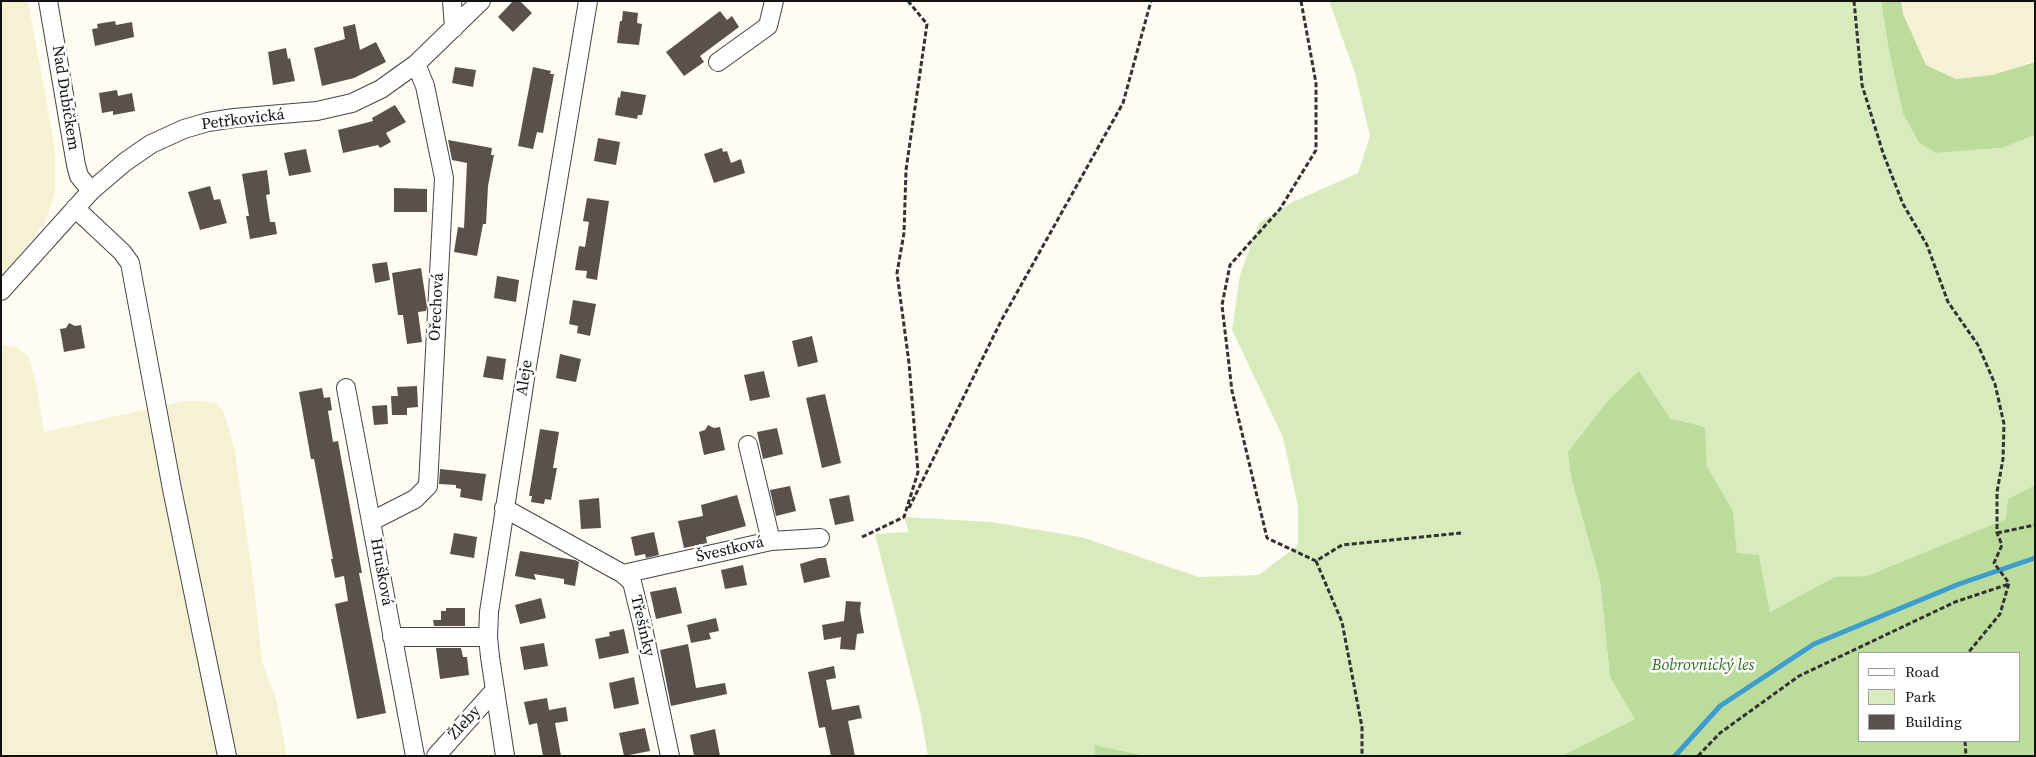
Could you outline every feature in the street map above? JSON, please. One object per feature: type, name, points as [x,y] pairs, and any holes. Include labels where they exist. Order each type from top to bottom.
[{"type":"street","name":"Nad Dubíčkem","points":[[48,1],[76,165],[79,176],[91,191]]},
{"type":"street","points":[[452,1],[454,28]]},
{"type":"street","name":"Petřkovická","points":[[1,291],[91,191],[140,151],[158,140],[184,129],[226,119],[317,111],[345,105],[381,88],[416,64],[481,1]]},
{"type":"street","name":"Aleje","points":[[505,756],[494,691],[488,637],[489,612],[504,508],[588,1]]},
{"type":"street","points":[[718,62],[768,26],[774,1]]},
{"type":"street","name":"Ořechová","points":[[372,521],[415,499],[428,486],[444,178],[424,81],[416,64]]},
{"type":"street","points":[[75,208],[122,252],[130,263],[172,489],[227,756]]},
{"type":"street","name":"Hrušková","points":[[346,388],[415,756]]},
{"type":"street","name":"Švestková","points":[[623,574],[771,541],[748,445]]},
{"type":"street","name":"Třešínky","points":[[504,508],[623,574],[632,582],[670,756]]},
{"type":"street","points":[[771,541],[820,538]]},
{"type":"street","points":[[392,637],[488,637]]},
{"type":"street","name":"Žleby","points":[[436,756],[494,691]]},
{"type":"path","points":[[904,517],[918,472],[909,363],[897,273],[904,233],[906,170],[927,24],[908,1]]},
{"type":"path","points":[[862,537],[904,517],[1001,321],[1123,103],[1151,1]]},
{"type":"path","points":[[1301,1],[1316,83],[1316,150],[1280,209],[1230,265],[1222,305],[1232,391],[1267,538],[1316,561],[1342,622],[1362,727],[1362,756]]},
{"type":"path","points":[[1854,1],[1862,84],[1883,153],[1903,204],[1926,245],[1948,302],[1978,345],[1995,384],[2004,424],[2003,459],[1997,492],[1997,533],[2002,545],[1994,563],[2009,583]]},
{"type":"path","points":[[1997,533],[2035,525]]},
{"type":"path","points":[[1316,561],[1342,545],[1461,533]]},
{"type":"path","points":[[1969,652],[2000,614],[2009,583]]},
{"type":"path","points":[[1698,756],[1720,733],[1800,676],[1955,602],[2009,583]]},
{"type":"path","points":[[1965,742],[1966,756]]},
{"type":"shaded area","points":[[1,1],[28,1],[55,148],[55,192],[46,220],[1,279]]},
{"type":"shaded area","points":[[1901,1],[2035,1],[2035,61],[1992,75],[1956,79],[1926,65],[1903,14]]},
{"type":"shaded area","points":[[1,345],[16,347],[29,357],[37,389],[44,432],[184,401],[202,401],[217,404],[224,412],[235,451],[255,594],[262,662],[276,699],[287,756],[1,756]]},
{"type":"green space","points":[[1329,1],[1881,1],[1889,51],[1903,114],[1919,143],[1936,153],[2002,148],[2035,135],[2035,485],[2009,499],[2007,519],[1867,576],[1835,578],[1770,612],[1759,555],[1737,554],[1733,511],[1707,466],[1705,427],[1670,418],[1639,371],[1572,481],[1600,581],[1610,677],[1636,719],[1562,756],[1147,756],[1094,745],[1095,756],[928,756],[920,711],[875,534],[909,532],[904,517],[991,522],[1081,537],[1199,577],[1259,575],[1298,545],[1298,507],[1283,437],[1232,330],[1240,275],[1259,223],[1293,202],[1358,173],[1370,136],[1355,73]]},
{"type":"green space","points":[[1881,1],[1901,1],[1903,14],[1926,65],[1956,79],[1992,75],[2035,62],[2035,135],[2002,148],[1936,153],[1919,143],[1903,114],[1889,51]]},
{"type":"green space","name":"Bobrovnický les","points":[[1639,371],[1670,418],[1705,427],[1707,466],[1733,511],[1737,553],[1759,555],[1770,612],[1835,577],[1867,576],[2006,519],[2008,499],[2035,485],[2035,756],[1562,756],[1635,719],[1610,677],[1600,581],[1572,481],[1568,452],[1607,402]]},
{"type":"green space","points":[[1094,745],[1147,756],[1095,756]]},
{"type":"building","points":[[513,1],[520,1],[532,13],[513,32],[498,17]]},
{"type":"building","points":[[623,11],[638,13],[637,23],[642,24],[639,45],[617,43]]},
{"type":"building","points":[[720,11],[727,20],[732,16],[739,27],[700,56],[704,62],[684,76],[666,52]]},
{"type":"building","points":[[115,21],[116,25],[132,22],[134,37],[95,46],[92,29],[98,28],[97,24]]},
{"type":"building","points":[[355,24],[360,50],[376,42],[386,62],[354,78],[322,86],[314,48],[345,39],[343,27]]},
{"type":"building","points":[[286,48],[295,81],[273,85],[268,52]]},
{"type":"building","points":[[455,67],[476,70],[473,87],[452,83]]},
{"type":"building","points":[[533,67],[551,71],[550,74],[554,74],[543,133],[537,132],[533,149],[518,146]]},
{"type":"building","points":[[117,90],[118,96],[132,93],[135,111],[113,115],[113,111],[102,113],[99,93]]},
{"type":"building","points":[[621,91],[646,95],[642,115],[638,115],[637,119],[615,115]]},
{"type":"building","points":[[395,105],[406,122],[386,133],[391,142],[380,148],[378,145],[343,153],[338,130],[373,121],[372,118]]},
{"type":"building","points":[[598,138],[620,142],[616,165],[594,161]]},
{"type":"building","points":[[448,140],[492,148],[491,155],[494,155],[488,186],[486,224],[483,224],[477,256],[454,252],[458,227],[464,228],[467,163],[452,160]]},
{"type":"building","points":[[722,148],[723,152],[727,151],[731,163],[741,159],[745,173],[714,183],[704,154]]},
{"type":"building","points":[[306,149],[311,172],[289,176],[284,153]]},
{"type":"building","points":[[267,170],[270,194],[266,195],[270,222],[275,222],[277,234],[250,239],[246,216],[249,216],[242,174]]},
{"type":"building","points":[[210,186],[214,200],[220,199],[227,223],[200,230],[188,192]]},
{"type":"building","points":[[394,188],[427,189],[427,212],[394,212]]},
{"type":"building","points":[[587,198],[609,201],[597,280],[586,278],[587,271],[575,270],[579,246],[585,247],[589,222],[583,221]]},
{"type":"building","points":[[387,262],[390,280],[375,283],[372,264]]},
{"type":"building","points":[[421,268],[427,307],[426,311],[418,312],[422,342],[407,344],[403,315],[398,315],[392,273]]},
{"type":"building","points":[[497,276],[519,280],[516,302],[494,298]]},
{"type":"building","points":[[573,300],[596,304],[590,336],[577,333],[578,326],[569,324]]},
{"type":"building","points":[[69,323],[75,326],[81,325],[85,348],[64,352],[60,329],[66,328]]},
{"type":"building","points":[[812,336],[818,362],[798,367],[792,341]]},
{"type":"building","points":[[560,354],[581,359],[576,382],[556,378]]},
{"type":"building","points":[[487,356],[506,359],[503,380],[483,377]]},
{"type":"building","points":[[764,371],[770,397],[750,401],[744,375]]},
{"type":"building","points":[[417,386],[418,407],[407,408],[407,415],[392,415],[391,396],[398,396],[397,387]]},
{"type":"building","points":[[322,388],[324,398],[330,397],[332,410],[328,411],[333,442],[338,441],[362,573],[359,573],[386,713],[357,719],[335,604],[348,601],[344,576],[335,578],[314,459],[311,459],[299,392]]},
{"type":"building","points":[[825,394],[841,463],[822,468],[806,398]]},
{"type":"building","points":[[387,405],[388,424],[374,425],[372,406]]},
{"type":"building","points":[[708,425],[714,428],[720,427],[725,450],[704,455],[699,432],[705,430]]},
{"type":"building","points":[[777,428],[783,454],[763,459],[757,432]]},
{"type":"building","points":[[540,429],[559,432],[553,468],[557,468],[551,500],[545,499],[544,504],[531,502],[532,496],[529,496]]},
{"type":"building","points":[[440,469],[486,474],[482,501],[460,497],[461,489],[456,488],[456,485],[439,484]]},
{"type":"building","points":[[790,486],[796,511],[776,516],[770,490]]},
{"type":"building","points":[[737,495],[746,526],[706,537],[707,543],[684,548],[678,521],[703,516],[701,505]]},
{"type":"building","points":[[849,495],[854,521],[835,525],[829,499]]},
{"type":"building","points":[[599,498],[601,528],[581,529],[579,500]]},
{"type":"building","points":[[654,532],[659,555],[646,558],[645,554],[635,556],[631,537]]},
{"type":"building","points":[[454,533],[477,537],[474,558],[450,554]]},
{"type":"building","points":[[520,551],[579,562],[575,586],[564,584],[564,579],[534,574],[536,580],[515,576]]},
{"type":"building","points":[[819,558],[826,558],[830,577],[804,583],[800,564]]},
{"type":"building","points":[[743,565],[747,585],[725,589],[721,570]]},
{"type":"building","points":[[676,587],[682,613],[656,619],[650,592]]},
{"type":"building","points":[[541,598],[546,618],[520,624],[515,605]]},
{"type":"building","points":[[846,601],[861,602],[860,610],[864,633],[857,634],[855,650],[840,649],[841,637],[824,640],[822,625],[844,621]]},
{"type":"building","points":[[446,608],[465,608],[465,626],[434,626],[433,620],[441,620],[441,611],[446,611]]},
{"type":"building","points":[[716,618],[719,631],[709,633],[711,639],[691,643],[687,625]]},
{"type":"building","points":[[624,629],[629,653],[599,659],[595,639],[610,636],[609,632]]},
{"type":"building","points":[[544,643],[548,666],[524,670],[520,647]]},
{"type":"building","points":[[688,644],[696,688],[725,683],[727,694],[671,706],[660,650]]},
{"type":"building","points":[[436,648],[461,648],[463,657],[467,657],[469,675],[440,679]]},
{"type":"building","points":[[834,666],[836,678],[826,680],[832,710],[859,705],[862,718],[848,721],[855,756],[831,756],[825,727],[819,728],[808,672]]},
{"type":"building","points":[[634,677],[639,704],[614,709],[609,683]]},
{"type":"building","points":[[547,698],[549,710],[566,707],[568,721],[555,723],[561,756],[543,756],[537,723],[529,725],[524,702]]},
{"type":"building","points":[[645,728],[650,751],[624,756],[619,733]]},
{"type":"building","points":[[715,729],[720,756],[694,756],[690,735]]},
{"type":"waterway","points":[[1675,756],[1720,706],[1814,644],[1959,584],[2035,558]]}]
